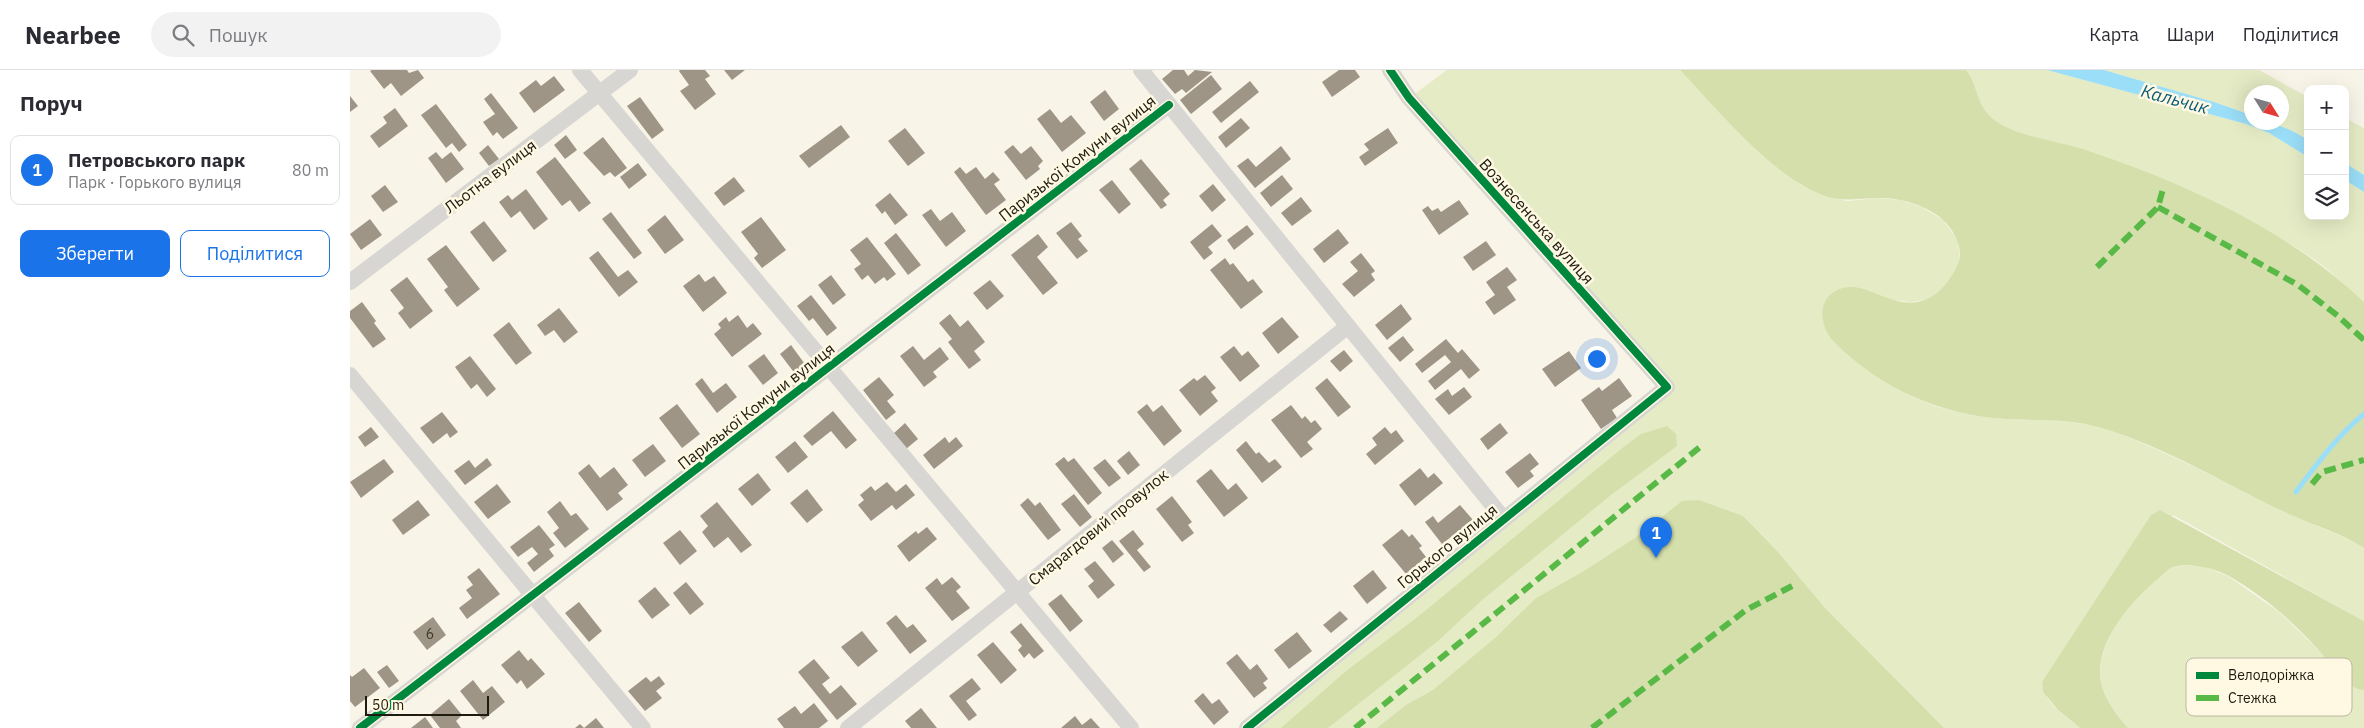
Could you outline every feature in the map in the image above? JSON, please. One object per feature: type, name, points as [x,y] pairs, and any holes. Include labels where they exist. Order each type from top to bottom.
[{"type":"street","points":[[580,70],[1131,728]]},
{"type":"street","name":"Льотна вулиця","points":[[350,282],[630,70]]},
{"type":"street","points":[[1141,70],[1503,518]]},
{"type":"street","name":"Вознесенська вулиця","points":[[1390,70],[1409,98],[1666,387]]},
{"type":"street","name":"Паризької Комуни вулиця","points":[[360,728],[1169,105]]},
{"type":"street","name":"Смарагдовий провулок","points":[[848,728],[1348,326]]},
{"type":"street","points":[[350,375],[643,728]]},
{"type":"street","name":"Горького вулиця","points":[[1247,728],[1666,387]]},
{"type":"green space","points":[[1447,70],[1680,70],[1753,145],[1801,185],[1824,196],[1847,201],[1878,198],[1900,200],[1922,207],[1943,220],[1958,240],[1960,262],[1948,284],[1931,299],[1911,302],[1892,300],[1869,291],[1832,340],[1871,372],[1891,385],[1933,405],[1956,412],[1980,416],[2088,424],[2108,429],[2176,458],[2289,514],[2355,543],[2364,548],[2364,621],[2173,515],[2042,682],[2046,696],[2080,728],[1247,728],[1666,387],[1409,98]]},
{"type":"green space","points":[[1680,70],[1966,70],[1974,83],[1984,109],[1996,121],[2005,126],[2027,135],[2086,150],[2160,178],[2234,211],[2303,253],[2335,276],[2364,302],[2364,548],[2337,534],[2267,504],[2151,446],[2126,436],[2078,423],[2054,420],[2005,419],[1958,412],[1913,397],[1872,374],[1835,343],[1829,335],[1823,318],[1825,301],[1838,289],[1849,287],[1864,289],[1900,302],[1911,303],[1930,298],[1945,285],[1957,266],[1960,254],[1955,235],[1937,215],[1913,203],[1887,198],[1837,199],[1822,195],[1803,186],[1784,173],[1746,140]]},
{"type":"green space","points":[[1966,70],[2047,70],[2244,123],[2244,130],[2261,130],[2269,133],[2304,155],[2304,220],[2349,220],[2349,183],[2364,192],[2364,302],[2312,258],[2261,227],[2208,200],[2086,150],[2031,136],[2006,127],[1996,121],[1984,109]]},
{"type":"green space","points":[[2104,70],[2259,70],[2286,85],[2244,85],[2244,113]]},
{"type":"green space","points":[[2289,87],[2304,95],[2304,138],[2289,130]]},
{"type":"green space","points":[[2349,120],[2364,128],[2364,175],[2349,166]]},
{"type":"green space","points":[[1667,426],[1676,434],[1677,446],[1611,495],[1481,601],[1438,641],[1328,728],[1281,728],[1346,671],[1420,615],[1621,449],[1641,434]]},
{"type":"green space","points":[[1699,500],[1743,516],[1776,550],[1825,608],[1944,728],[1377,728],[1406,705],[1433,690],[1496,637],[1536,598],[1584,571],[1638,536],[1682,501]]},
{"type":"green space","points":[[2160,510],[2364,621],[2364,690],[2352,686],[2352,658],[2326,658],[2296,626],[2257,594],[2223,573],[2200,566],[2184,565],[2168,570],[2128,608],[2111,634],[2105,648],[2101,661],[2100,675],[2103,690],[2114,710],[2128,728],[2080,728],[2058,710],[2043,692],[2042,682],[2151,515]]},
{"type":"green space","points":[[2200,565],[2228,576],[2279,612],[2327,658],[2186,658],[2186,716],[2352,716],[2352,681],[2361,690],[2364,690],[2364,728],[2128,728],[2110,703],[2103,689],[2100,675],[2101,660],[2113,630],[2134,601],[2157,577],[2169,569],[2180,566]]},
{"type":"water","name":"Кальчик","points":[[2047,70],[2104,70],[2244,113],[2244,123]]},
{"type":"water","points":[[2261,130],[2289,130],[2304,138],[2304,155]]},
{"type":"water","points":[[2349,166],[2364,175],[2364,192],[2349,183]]},
{"type":"building","points":[[407,70],[409,73],[418,70],[424,78],[401,96],[391,83],[384,89],[370,71]]},
{"type":"building","points":[[680,70],[705,70],[710,76],[705,79],[716,94],[695,110],[680,91],[689,85]]},
{"type":"building","points":[[724,70],[745,70],[732,80]]},
{"type":"building","points":[[1173,70],[1184,70],[1188,76],[1195,70],[1212,72],[1186,93],[1182,89],[1175,94],[1162,79]]},
{"type":"building","points":[[1339,70],[1355,70],[1360,77],[1332,97],[1322,82]]},
{"type":"building","points":[[1211,75],[1222,89],[1191,114],[1180,100]]},
{"type":"building","points":[[554,76],[565,90],[534,113],[519,93],[536,80],[541,86]]},
{"type":"building","points":[[1250,81],[1259,92],[1221,123],[1212,112]]},
{"type":"building","points":[[1105,90],[1119,109],[1104,121],[1090,102]]},
{"type":"building","points":[[491,93],[518,128],[503,139],[497,132],[493,136],[483,122],[495,114],[484,99]]},
{"type":"building","points":[[350,96],[358,106],[350,112]]},
{"type":"building","points":[[640,97],[664,130],[652,139],[627,106]]},
{"type":"building","points":[[436,104],[467,145],[459,152],[452,143],[446,148],[421,115]]},
{"type":"building","points":[[395,108],[408,126],[379,148],[370,136],[387,123],[383,117]]},
{"type":"building","points":[[1050,109],[1061,123],[1071,115],[1086,133],[1062,152],[1037,119]]},
{"type":"building","points":[[1241,118],[1250,128],[1226,148],[1218,137]]},
{"type":"building","points":[[841,125],[850,137],[809,168],[799,156]]},
{"type":"building","points":[[905,128],[925,153],[908,166],[888,141]]},
{"type":"building","points":[[1388,128],[1398,143],[1365,166],[1359,157],[1369,150],[1364,144]]},
{"type":"building","points":[[566,135],[577,150],[565,159],[554,145]]},
{"type":"building","points":[[603,137],[627,168],[615,177],[610,172],[604,176],[583,153]]},
{"type":"building","points":[[488,145],[499,159],[489,166],[479,153]]},
{"type":"building","points":[[1013,145],[1021,154],[1031,146],[1043,161],[1038,166],[1040,169],[1026,180],[1004,152]]},
{"type":"building","points":[[1281,146],[1291,159],[1255,188],[1237,166],[1248,158],[1256,167]]},
{"type":"building","points":[[436,152],[442,159],[451,152],[464,169],[446,183],[428,158]]},
{"type":"building","points":[[555,157],[591,203],[579,212],[570,200],[562,206],[536,172]]},
{"type":"building","points":[[1141,159],[1170,194],[1163,200],[1167,205],[1161,209],[1129,169]]},
{"type":"building","points":[[638,163],[647,175],[629,189],[620,177]]},
{"type":"building","points":[[960,167],[966,174],[976,167],[985,179],[993,172],[1000,180],[994,184],[1006,200],[986,215],[954,172]]},
{"type":"building","points":[[1282,175],[1293,189],[1271,207],[1260,193]]},
{"type":"building","points":[[734,177],[745,191],[724,206],[714,193]]},
{"type":"building","points":[[1112,180],[1131,204],[1119,214],[1099,190]]},
{"type":"building","points":[[1213,184],[1226,200],[1212,212],[1199,196]]},
{"type":"building","points":[[385,185],[398,202],[383,212],[371,196]]},
{"type":"building","points":[[526,189],[548,219],[534,230],[520,211],[511,218],[499,202],[508,195],[512,200]]},
{"type":"building","points":[[890,193],[908,215],[895,225],[885,211],[882,214],[875,205]]},
{"type":"building","points":[[1301,197],[1312,211],[1292,226],[1281,213]]},
{"type":"building","points":[[1459,200],[1469,214],[1439,235],[1422,210],[1428,206],[1432,211],[1438,208],[1441,212]]},
{"type":"building","points":[[931,209],[940,221],[952,212],[966,231],[946,247],[922,215]]},
{"type":"building","points":[[611,212],[642,253],[634,259],[602,219]]},
{"type":"building","points":[[665,215],[684,240],[665,254],[647,230]]},
{"type":"building","points":[[761,217],[786,250],[762,268],[754,258],[758,254],[741,232]]},
{"type":"building","points":[[370,219],[382,235],[361,250],[350,234]]},
{"type":"building","points":[[484,221],[507,251],[493,262],[470,232]]},
{"type":"building","points":[[1071,222],[1082,236],[1078,239],[1088,251],[1077,259],[1056,233]]},
{"type":"building","points":[[1212,224],[1222,236],[1208,247],[1213,253],[1204,260],[1190,242]]},
{"type":"building","points":[[1247,225],[1254,234],[1234,250],[1227,240]]},
{"type":"building","points":[[1338,229],[1349,243],[1324,263],[1313,249]]},
{"type":"building","points":[[896,233],[921,265],[908,275],[884,243]]},
{"type":"building","points":[[1038,234],[1048,247],[1037,257],[1058,283],[1043,295],[1011,255]]},
{"type":"building","points":[[867,237],[896,274],[887,281],[884,277],[875,284],[868,275],[862,280],[854,269],[861,264],[850,250]]},
{"type":"building","points":[[1486,241],[1496,255],[1473,271],[1463,257]]},
{"type":"building","points":[[446,245],[480,289],[457,307],[444,290],[448,287],[427,259]]},
{"type":"building","points":[[598,251],[618,277],[628,270],[638,282],[619,297],[589,258]]},
{"type":"building","points":[[1361,253],[1375,271],[1371,274],[1375,280],[1354,297],[1342,284],[1358,271],[1350,262]]},
{"type":"building","points":[[1225,258],[1230,265],[1233,263],[1248,282],[1253,279],[1263,292],[1241,309],[1210,270]]},
{"type":"building","points":[[1507,267],[1517,280],[1507,287],[1516,300],[1494,315],[1485,302],[1495,295],[1486,282]]},
{"type":"building","points":[[699,274],[705,282],[714,276],[727,293],[703,312],[683,286]]},
{"type":"building","points":[[831,275],[846,295],[833,305],[818,285]]},
{"type":"building","points":[[407,277],[433,311],[410,329],[398,313],[404,308],[390,290]]},
{"type":"building","points":[[990,280],[1004,296],[987,310],[973,293]]},
{"type":"building","points":[[811,295],[837,328],[827,336],[813,318],[809,321],[797,306]]},
{"type":"building","points":[[362,302],[386,339],[373,348],[350,318],[350,311]]},
{"type":"building","points":[[1401,304],[1412,319],[1387,340],[1375,325]]},
{"type":"building","points":[[559,308],[578,332],[564,343],[554,330],[545,336],[537,325]]},
{"type":"building","points":[[950,314],[960,327],[968,320],[985,342],[974,351],[981,360],[969,369],[948,342],[952,339],[939,323]]},
{"type":"building","points":[[738,315],[747,328],[753,323],[762,334],[732,357],[714,334],[721,328],[718,324],[726,317],[729,322]]},
{"type":"building","points":[[1282,317],[1299,337],[1278,354],[1262,333]]},
{"type":"building","points":[[509,322],[532,353],[516,365],[493,335]]},
{"type":"building","points":[[1403,336],[1414,350],[1400,362],[1388,348]]},
{"type":"building","points":[[1446,339],[1458,353],[1462,349],[1480,370],[1469,379],[1461,369],[1435,390],[1428,381],[1451,362],[1445,355],[1422,373],[1415,364]]},
{"type":"building","points":[[791,345],[807,367],[796,375],[780,354]]},
{"type":"building","points":[[913,346],[924,360],[940,347],[949,359],[933,372],[937,377],[924,387],[900,356]]},
{"type":"building","points":[[1234,346],[1242,356],[1248,351],[1260,366],[1240,382],[1220,357]]},
{"type":"building","points":[[1344,350],[1353,361],[1340,372],[1330,361]]},
{"type":"building","points":[[1569,351],[1581,368],[1555,387],[1542,369]]},
{"type":"building","points":[[764,354],[778,373],[763,385],[748,366]]},
{"type":"building","points":[[470,356],[496,389],[487,397],[477,384],[471,389],[455,367]]},
{"type":"building","points":[[1205,375],[1216,388],[1211,392],[1218,401],[1200,416],[1179,390],[1194,378],[1197,381]]},
{"type":"building","points":[[879,377],[894,395],[887,401],[896,412],[886,420],[863,390]]},
{"type":"building","points":[[702,378],[713,393],[726,383],[737,397],[717,413],[695,384]]},
{"type":"building","points":[[1327,378],[1351,407],[1338,417],[1315,388]]},
{"type":"building","points":[[1619,378],[1632,396],[1612,410],[1617,418],[1601,429],[1581,400],[1599,387],[1602,391]]},
{"type":"building","points":[[1464,387],[1472,397],[1449,415],[1435,399],[1448,389],[1452,396]]},
{"type":"building","points":[[677,404],[700,434],[682,448],[659,418]]},
{"type":"building","points":[[1147,404],[1153,412],[1162,405],[1182,431],[1164,446],[1137,412]]},
{"type":"building","points":[[1291,405],[1302,419],[1305,416],[1311,423],[1315,420],[1322,429],[1307,442],[1313,449],[1301,458],[1271,420]]},
{"type":"building","points":[[833,411],[857,440],[846,449],[831,431],[812,446],[803,436]]},
{"type":"building","points":[[442,412],[458,432],[450,438],[447,433],[433,444],[420,428]]},
{"type":"building","points":[[905,423],[918,439],[906,449],[893,434]]},
{"type":"building","points":[[1500,423],[1508,433],[1488,450],[1480,439]]},
{"type":"building","points":[[371,427],[379,437],[365,447],[358,437]]},
{"type":"building","points":[[1385,427],[1391,434],[1396,430],[1404,441],[1375,465],[1366,454],[1377,445],[1372,438]]},
{"type":"building","points":[[945,437],[949,443],[956,437],[963,446],[934,469],[923,455]]},
{"type":"building","points":[[795,441],[808,457],[788,473],[775,457]]},
{"type":"building","points":[[1246,441],[1256,454],[1259,452],[1269,463],[1275,459],[1282,467],[1262,483],[1236,450]]},
{"type":"building","points":[[653,444],[666,461],[645,477],[632,460]]},
{"type":"building","points":[[1129,451],[1140,465],[1128,475],[1117,461]]},
{"type":"building","points":[[1530,453],[1539,464],[1530,471],[1534,476],[1518,488],[1505,472]]},
{"type":"building","points":[[1064,457],[1068,462],[1074,458],[1102,493],[1088,505],[1055,464]]},
{"type":"building","points":[[487,458],[492,465],[465,485],[454,471],[469,460],[475,468]]},
{"type":"building","points":[[384,459],[394,472],[361,498],[350,482]]},
{"type":"building","points":[[1105,459],[1121,478],[1109,487],[1093,468]]},
{"type":"building","points":[[589,464],[600,478],[614,467],[628,485],[618,493],[623,499],[607,511],[578,473]]},
{"type":"building","points":[[1420,468],[1428,478],[1434,473],[1443,483],[1415,506],[1399,485]]},
{"type":"building","points":[[1211,469],[1228,490],[1236,483],[1248,498],[1224,517],[1196,481]]},
{"type":"building","points":[[758,473],[771,490],[752,506],[738,489]]},
{"type":"building","points":[[887,482],[896,492],[906,484],[915,495],[896,510],[892,505],[871,521],[858,505],[864,500],[860,495],[871,486],[875,491]]},
{"type":"building","points":[[497,484],[511,502],[488,519],[474,502]]},
{"type":"building","points":[[807,489],[823,510],[807,523],[790,503]]},
{"type":"building","points":[[1074,494],[1092,517],[1080,527],[1061,504]]},
{"type":"building","points":[[1172,496],[1192,522],[1188,525],[1194,533],[1182,542],[1156,509]]},
{"type":"building","points":[[1028,498],[1035,506],[1040,502],[1061,530],[1048,540],[1020,505]]},
{"type":"building","points":[[418,500],[430,515],[403,535],[392,520]]},
{"type":"building","points":[[560,501],[571,516],[576,513],[589,529],[565,548],[553,533],[559,528],[547,512]]},
{"type":"building","points":[[717,502],[752,545],[741,553],[728,537],[714,548],[702,532],[708,526],[700,516]]},
{"type":"building","points":[[1460,505],[1473,520],[1442,544],[1425,522],[1433,516],[1438,523]]},
{"type":"building","points":[[539,525],[555,545],[549,549],[554,556],[534,572],[527,563],[538,554],[532,547],[518,557],[510,547]]},
{"type":"building","points":[[927,527],[937,539],[909,562],[897,546],[916,531],[918,534]]},
{"type":"building","points":[[1402,529],[1409,537],[1412,534],[1422,546],[1419,548],[1426,557],[1406,574],[1382,545]]},
{"type":"building","points":[[680,530],[697,551],[680,565],[663,543]]},
{"type":"building","points":[[1133,530],[1144,544],[1137,550],[1151,567],[1144,572],[1119,541]]},
{"type":"building","points":[[1112,540],[1124,554],[1113,563],[1102,548]]},
{"type":"building","points":[[1095,561],[1115,585],[1098,599],[1088,586],[1094,581],[1084,569]]},
{"type":"building","points":[[479,568],[500,594],[467,619],[459,608],[472,598],[466,590],[473,585],[467,577]]},
{"type":"building","points":[[1373,570],[1387,588],[1367,604],[1353,586]]},
{"type":"building","points":[[952,577],[961,587],[956,591],[970,608],[952,621],[925,588],[937,578],[942,585]]},
{"type":"building","points":[[686,582],[704,604],[690,615],[673,593]]},
{"type":"building","points":[[655,587],[670,605],[652,619],[638,601]]},
{"type":"building","points":[[1061,594],[1083,621],[1070,632],[1048,604]]},
{"type":"building","points":[[579,602],[602,631],[589,642],[565,613]]},
{"type":"building","points":[[1340,611],[1348,619],[1331,633],[1323,625]]},
{"type":"building","points":[[896,615],[907,628],[913,624],[927,641],[910,654],[886,623]]},
{"type":"building","points":[[433,617],[446,635],[427,650],[413,632]]},
{"type":"building","points":[[1021,623],[1044,651],[1034,659],[1029,653],[1024,658],[1018,650],[1022,646],[1010,632]]},
{"type":"building","points":[[862,631],[878,651],[858,667],[841,647]]},
{"type":"building","points":[[1297,632],[1312,651],[1289,669],[1274,650]]},
{"type":"building","points":[[993,642],[1017,670],[1001,684],[977,655]]},
{"type":"building","points":[[519,650],[528,661],[531,658],[545,674],[527,689],[521,680],[517,684],[501,665]]},
{"type":"building","points":[[1237,654],[1250,670],[1257,664],[1268,679],[1263,683],[1267,688],[1254,698],[1226,663]]},
{"type":"building","points":[[814,659],[830,678],[822,684],[830,694],[841,685],[857,704],[837,720],[798,672]]},
{"type":"building","points":[[387,665],[399,681],[389,688],[377,672]]},
{"type":"building","points":[[364,668],[380,688],[355,707],[350,701],[350,675],[352,677]]},
{"type":"building","points":[[659,676],[665,684],[656,691],[662,698],[645,711],[628,691],[646,677],[651,682]]},
{"type":"building","points":[[972,678],[981,689],[966,701],[977,715],[969,721],[949,696]]},
{"type":"building","points":[[473,680],[483,693],[492,686],[505,702],[483,720],[460,691]]},
{"type":"building","points":[[1203,693],[1212,704],[1219,699],[1229,712],[1214,725],[1194,701]]},
{"type":"building","points":[[449,699],[462,715],[456,721],[461,728],[440,728],[430,715]]},
{"type":"building","points":[[814,703],[828,721],[819,728],[784,728],[777,719],[795,706],[801,714]]},
{"type":"building","points":[[921,708],[937,728],[911,728],[905,721]]},
{"type":"building","points":[[1075,716],[1082,725],[1091,718],[1100,728],[1061,728]]},
{"type":"building","points":[[425,717],[433,728],[411,728]]},
{"type":"building","points":[[596,718],[604,728],[584,728]]},
{"type":"building","points":[[580,724],[584,728],[575,728]]},
{"type":"waterway","points":[[2296,492],[2336,441],[2364,414]]},
{"type":"marked path","points":[[2097,267],[2158,207],[2163,189]]},
{"type":"marked path","points":[[2158,207],[2298,285],[2338,316],[2364,340]]},
{"type":"marked path","points":[[1355,728],[1700,447]]},
{"type":"marked path","points":[[2312,484],[2322,472],[2364,460]]},
{"type":"marked path","points":[[1592,728],[1746,610],[1794,585]]},
{"type":"cycle path","points":[[1247,728],[1667,387],[1409,98],[1390,70]]},
{"type":"cycle path","points":[[360,728],[1169,105]]},
{"type":"place","name":"Петровського парк","points":[[1656,558]]}]
